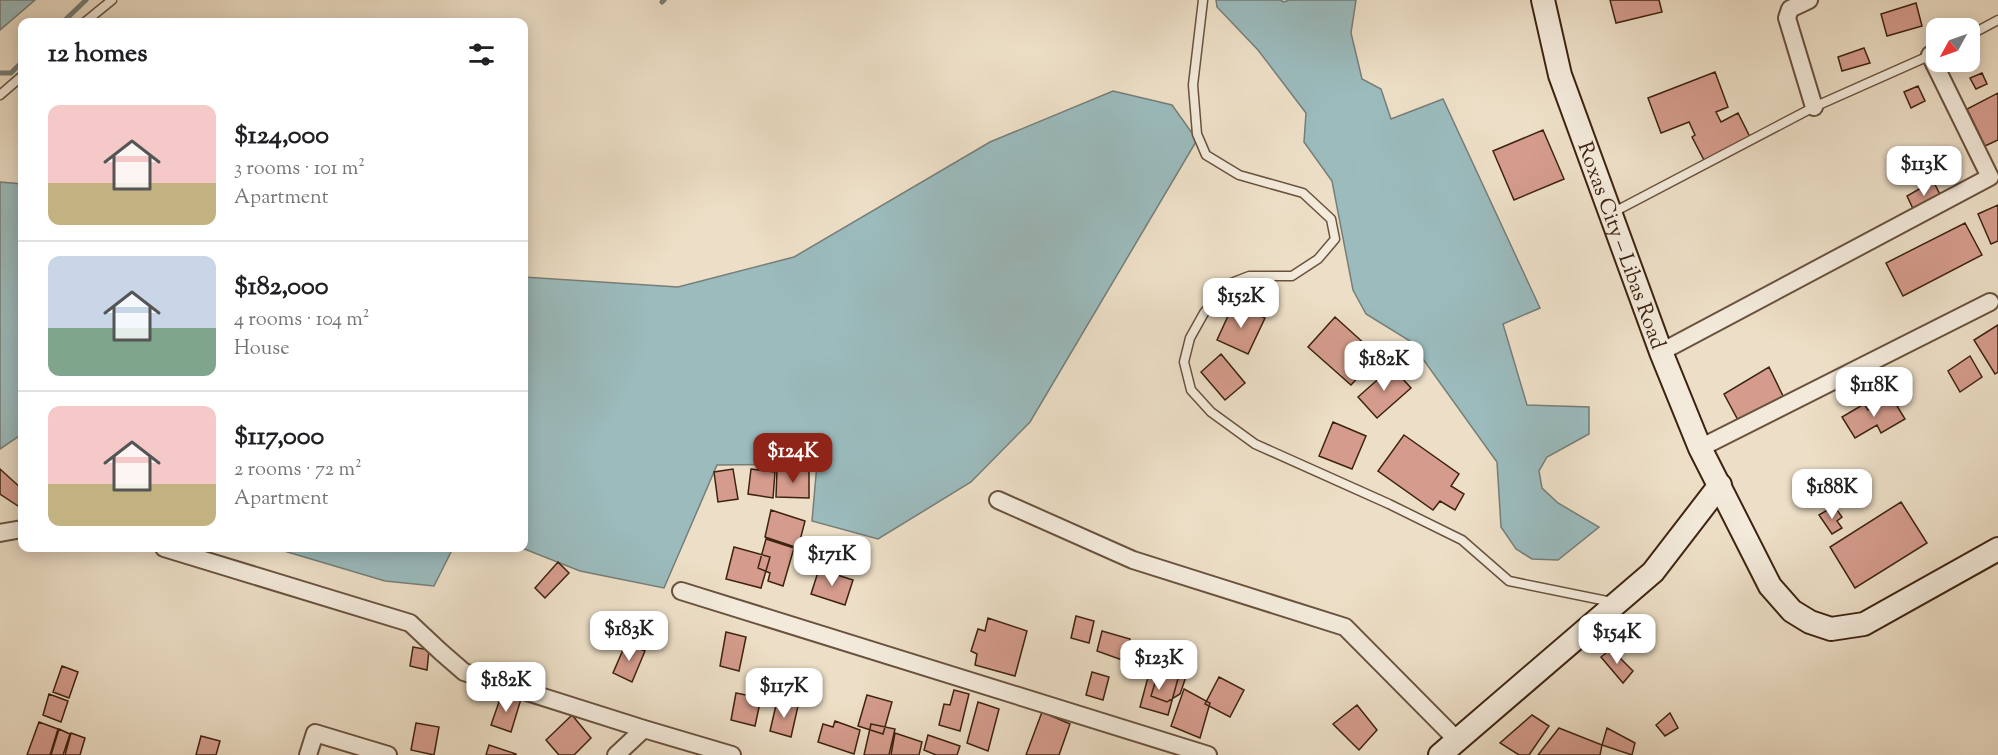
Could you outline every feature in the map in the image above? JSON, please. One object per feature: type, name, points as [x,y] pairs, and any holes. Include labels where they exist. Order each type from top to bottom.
[{"type":"street","name":"Roxas City – Libas Road","points":[[1543,0],[1560,75],[1661,352],[1700,448],[1770,586],[1792,611],[1810,622],[1831,629],[1864,624],[1998,549]]},
{"type":"street","points":[[1809,0],[1790,9],[1787,18],[1814,107]]},
{"type":"street","points":[[1661,352],[1990,177],[1942,72]]},
{"type":"street","points":[[1700,448],[1990,302]]},
{"type":"street","points":[[998,500],[1133,560],[1345,627],[1449,748],[1653,572],[1720,485]]},
{"type":"street","points":[[0,533],[18,530]]},
{"type":"street","points":[[177,552],[411,623],[464,672],[732,755]]},
{"type":"street","points":[[681,591],[1208,755]]},
{"type":"street","points":[[616,755],[644,729]]},
{"type":"street","points":[[308,755],[315,733],[388,755]]},
{"type":"lane","points":[[90,18],[112,0]]},
{"type":"lane","points":[[1203,0],[1193,85],[1197,134],[1206,155],[1239,175],[1303,193],[1331,219],[1335,238],[1318,259],[1292,276],[1249,276],[1226,285],[1204,313],[1190,338],[1184,362],[1191,390],[1211,412],[1255,444],[1389,504],[1462,540],[1509,581],[1618,603]]},
{"type":"lane","points":[[1980,29],[1998,20]]},
{"type":"lane","points":[[1611,213],[1814,107],[1926,56]]},
{"type":"lane","points":[[0,95],[18,79]]},
{"type":"water","points":[[0,0],[35,0],[0,30]]},
{"type":"water","points":[[1216,0],[1280,0],[1284,2],[1289,0],[1356,0],[1351,33],[1362,79],[1381,89],[1391,119],[1443,99],[1540,308],[1503,324],[1527,405],[1589,407],[1589,434],[1547,457],[1539,471],[1542,488],[1558,503],[1599,527],[1558,560],[1532,559],[1516,549],[1501,527],[1497,462],[1410,341],[1366,314],[1353,290],[1332,181],[1304,142],[1306,113],[1258,50],[1217,7]]},
{"type":"water","points":[[1113,91],[1172,105],[1197,140],[1030,422],[971,482],[878,539],[812,521],[817,464],[717,465],[664,588],[580,571],[528,550],[528,277],[678,287],[794,257],[990,142]]},
{"type":"water","points":[[0,182],[18,184],[18,437],[0,449]]},
{"type":"water","points":[[287,552],[451,552],[434,586],[385,581]]},
{"type":"building","points":[[1610,0],[1659,0],[1662,12],[1616,23]]},
{"type":"building","points":[[1916,3],[1922,26],[1887,36],[1881,14]]},
{"type":"building","points":[[1864,48],[1870,63],[1842,71],[1838,57]]},
{"type":"building","points":[[1715,72],[1728,107],[1716,112],[1721,122],[1738,113],[1751,139],[1705,162],[1692,137],[1695,135],[1689,122],[1661,133],[1648,98]]},
{"type":"building","points":[[1982,73],[1987,84],[1976,89],[1970,78]]},
{"type":"building","points":[[1918,86],[1925,101],[1911,108],[1904,92]]},
{"type":"building","points":[[1998,93],[1998,140],[1985,146],[1967,109]]},
{"type":"building","points":[[1543,130],[1564,179],[1514,200],[1493,151]]},
{"type":"building","points":[[1933,181],[1942,198],[1915,213],[1907,196]]},
{"type":"building","points":[[1998,205],[1998,241],[1991,244],[1978,214]]},
{"type":"building","points":[[1965,223],[1982,255],[1903,296],[1886,263]]},
{"type":"building","points":[[1234,303],[1265,318],[1248,354],[1217,340]]},
{"type":"building","points":[[1335,317],[1378,356],[1351,385],[1308,347]]},
{"type":"building","points":[[1998,325],[1998,372],[1995,374],[1974,340]]},
{"type":"building","points":[[1221,354],[1245,383],[1225,400],[1201,372]]},
{"type":"building","points":[[1970,356],[1982,377],[1960,392],[1948,371]]},
{"type":"building","points":[[1392,367],[1411,388],[1377,418],[1358,397]]},
{"type":"building","points":[[1769,367],[1783,396],[1739,422],[1724,394]]},
{"type":"building","points":[[1891,396],[1905,419],[1881,433],[1877,425],[1855,438],[1842,417],[1864,404],[1868,410]]},
{"type":"building","points":[[1333,422],[1366,436],[1352,469],[1319,456]]},
{"type":"building","points":[[1404,435],[1459,474],[1451,486],[1464,494],[1455,510],[1440,501],[1433,510],[1378,471]]},
{"type":"building","points":[[0,469],[18,485],[18,506],[0,494]]},
{"type":"building","points":[[733,469],[738,499],[718,502],[714,472]]},
{"type":"building","points":[[751,469],[775,472],[773,498],[748,494]]},
{"type":"building","points":[[777,469],[809,470],[809,498],[776,497]]},
{"type":"building","points":[[1901,502],[1927,543],[1855,588],[1830,547]]},
{"type":"building","points":[[1834,506],[1842,517],[1837,521],[1842,528],[1832,534],[1819,515]]},
{"type":"building","points":[[771,510],[805,521],[798,548],[765,537]]},
{"type":"building","points":[[766,539],[794,548],[783,586],[768,581],[770,573],[758,568]]},
{"type":"building","points":[[734,547],[770,557],[761,588],[726,579]]},
{"type":"building","points":[[558,562],[569,573],[545,598],[535,588]]},
{"type":"building","points":[[819,569],[853,580],[845,605],[811,594]]},
{"type":"building","points":[[1076,616],[1094,621],[1089,643],[1071,638]]},
{"type":"building","points":[[988,618],[1027,631],[1015,676],[975,665],[977,654],[971,651],[978,629],[985,631]]},
{"type":"building","points":[[1102,631],[1130,639],[1125,661],[1097,651]]},
{"type":"building","points":[[726,632],[746,637],[739,671],[720,666]]},
{"type":"building","points":[[626,643],[645,651],[632,682],[613,673]]},
{"type":"building","points":[[413,647],[429,650],[427,670],[410,666]]},
{"type":"building","points":[[1611,649],[1633,671],[1623,683],[1601,657]]},
{"type":"building","points":[[1164,654],[1182,662],[1181,666],[1189,668],[1180,694],[1167,702],[1151,696]]},
{"type":"building","points":[[62,666],[78,672],[69,698],[53,692]]},
{"type":"building","points":[[1151,666],[1179,675],[1168,715],[1140,707]]},
{"type":"building","points":[[799,670],[819,675],[812,704],[792,697]]},
{"type":"building","points":[[1092,672],[1109,677],[1103,700],[1086,695]]},
{"type":"building","points":[[1219,677],[1244,690],[1230,717],[1205,704]]},
{"type":"building","points":[[1184,689],[1210,703],[1200,738],[1171,726]]},
{"type":"building","points":[[954,690],[969,694],[960,731],[939,725],[944,704],[950,705]]},
{"type":"building","points":[[736,693],[761,698],[755,726],[731,720]]},
{"type":"building","points":[[49,694],[68,701],[61,722],[43,715]]},
{"type":"building","points":[[508,694],[521,699],[511,732],[491,725],[500,699],[506,702]]},
{"type":"building","points":[[867,695],[892,702],[883,734],[858,726]]},
{"type":"building","points":[[777,701],[798,706],[791,737],[770,731]]},
{"type":"building","points":[[978,702],[999,709],[988,751],[967,743]]},
{"type":"building","points":[[1357,705],[1377,730],[1359,750],[1333,724]]},
{"type":"building","points":[[1042,712],[1070,724],[1059,755],[1026,755]]},
{"type":"building","points":[[1670,713],[1678,728],[1665,736],[1656,725]]},
{"type":"building","points":[[572,715],[591,738],[574,755],[559,755],[546,740]]},
{"type":"building","points":[[1532,715],[1549,726],[1529,755],[1519,755],[1500,743]]},
{"type":"building","points":[[835,721],[860,730],[854,754],[818,742],[823,724],[833,727]]},
{"type":"building","points":[[39,722],[58,729],[50,755],[27,755]]},
{"type":"building","points":[[416,723],[439,727],[434,755],[411,750]]},
{"type":"building","points":[[871,724],[895,729],[889,755],[864,755]]},
{"type":"building","points":[[1559,728],[1602,745],[1600,755],[1538,755]]},
{"type":"building","points":[[1607,728],[1635,743],[1632,755],[1602,745]]},
{"type":"building","points":[[59,729],[70,734],[63,755],[51,755]]},
{"type":"building","points":[[71,733],[85,738],[80,755],[65,755]]},
{"type":"building","points":[[895,733],[922,742],[919,755],[891,755]]},
{"type":"building","points":[[928,735],[960,746],[957,755],[936,755],[924,750]]},
{"type":"building","points":[[201,736],[220,741],[216,755],[196,755]]},
{"type":"building","points":[[489,745],[516,754],[516,755],[486,755]]},
{"type":"waterway","points":[[67,18],[86,0]]},
{"type":"waterway","points":[[0,73],[11,73],[18,66]]}]
